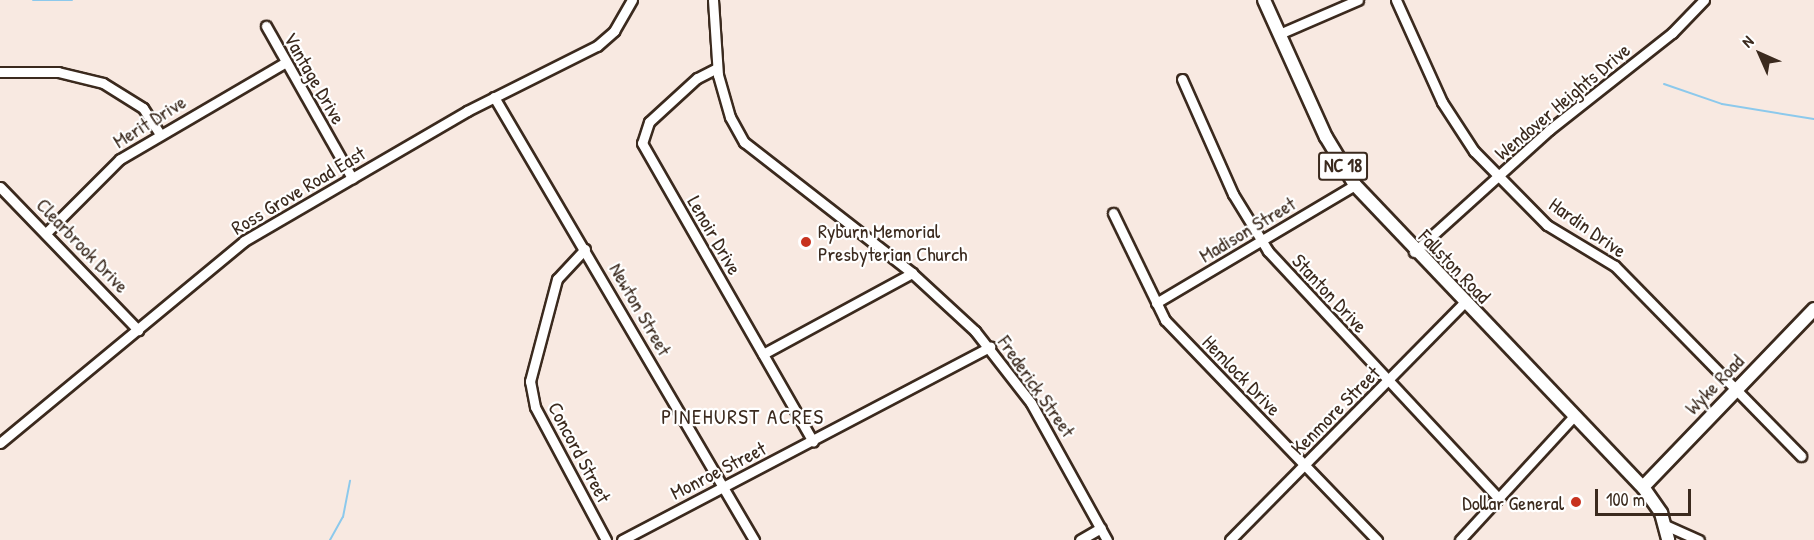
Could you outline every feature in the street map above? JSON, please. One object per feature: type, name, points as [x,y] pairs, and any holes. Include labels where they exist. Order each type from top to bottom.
[{"type":"main road","name":"Fallston Road","points":[[1264,0],[1326,136],[1355,185],[1414,252],[1643,487],[1665,525]]},
{"type":"main road","name":"Wyke Road","points":[[1643,487],[1814,309]]},
{"type":"main road","name":"NC 18","points":[[1665,525],[1668,540]]},
{"type":"street","name":"Ross Grove Road East","points":[[0,444],[138,330],[225,254],[494,97],[597,46],[614,31],[632,0]]},
{"type":"street","name":"Frederick Street","points":[[713,0],[717,68],[730,117],[754,153],[912,273],[990,347],[1031,403],[1107,540]]},
{"type":"street","points":[[1279,34],[1358,0]]},
{"type":"street","name":"Hardin Drive","points":[[1396,0],[1456,127],[1547,225],[1615,266],[1801,456]]},
{"type":"street","name":"Wendover Heights Drive","points":[[1414,252],[1549,130],[1672,33],[1704,0]]},
{"type":"street","name":"Vantage Drive","points":[[266,26],[352,178]]},
{"type":"street","name":"Merit Drive","points":[[46,232],[120,159],[286,62]]},
{"type":"street","name":"Lenoir Drive","points":[[717,68],[696,78],[649,122],[642,143],[813,441]]},
{"type":"street","points":[[0,72],[58,72],[103,83],[144,108],[160,134]]},
{"type":"street","name":"Stanton Drive","points":[[1182,80],[1229,185],[1261,239],[1305,295],[1498,498]]},
{"type":"street","name":"Newton Street","points":[[494,97],[754,540]]},
{"type":"street","name":"Madison Street","points":[[1156,303],[1355,185]]},
{"type":"street","name":"Clearbrook Drive","points":[[0,187],[46,232],[138,330]]},
{"type":"street","name":"Hemlock Drive","points":[[1113,213],[1156,303],[1174,330],[1377,540]]},
{"type":"street","name":"Concord Street","points":[[585,249],[557,279],[530,381],[535,407],[606,540]]},
{"type":"street","points":[[763,354],[912,273]]},
{"type":"street","name":"Kenmore Street","points":[[1230,540],[1464,303]]},
{"type":"street","name":"Monroe Street","points":[[622,540],[990,347]]},
{"type":"street","points":[[1460,540],[1574,416]]},
{"type":"street","points":[[1665,525],[1699,540]]},
{"type":"street","points":[[1080,540],[1101,528]]},
{"type":"waterway","points":[[33,0],[72,0]]},
{"type":"waterway","points":[[1664,84],[1722,104],[1814,119]]},
{"type":"waterway","points":[[330,540],[343,517],[350,481]]},
{"type":"place","name":"Ryburn Memorial Presbyterian Church","points":[[806,242]]},
{"type":"place","name":"Dollar General","points":[[1576,502]]},
{"type":"district","name":"PINEHURST ACRES","points":[[743,417]]}]
